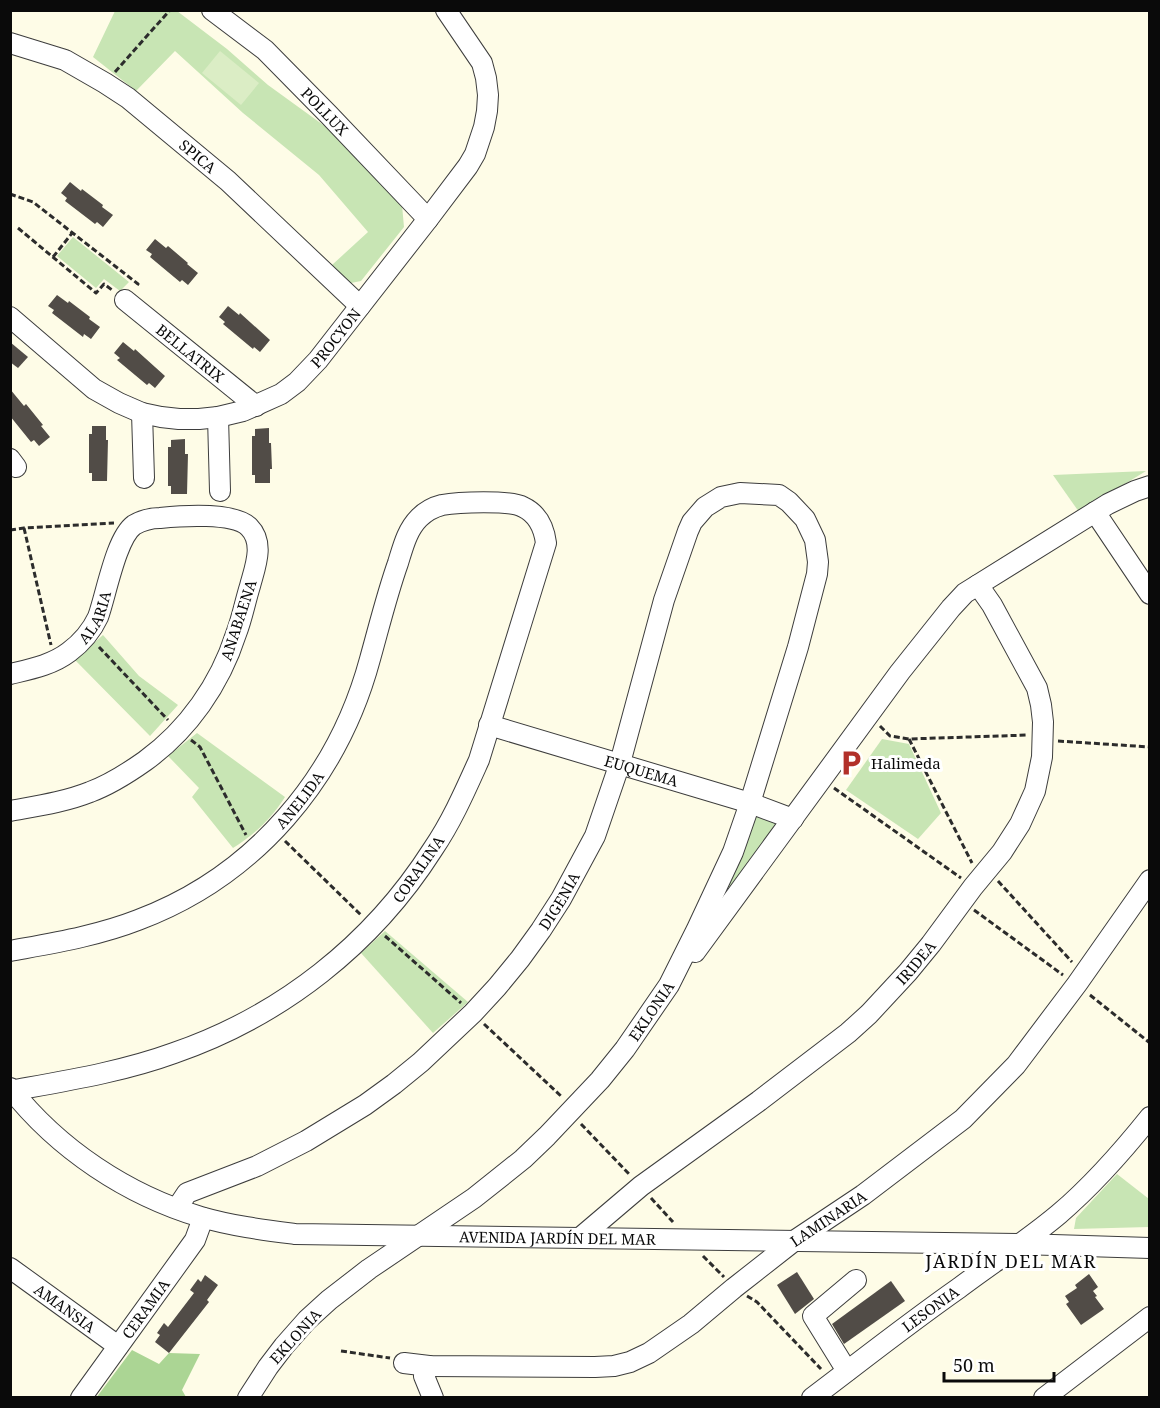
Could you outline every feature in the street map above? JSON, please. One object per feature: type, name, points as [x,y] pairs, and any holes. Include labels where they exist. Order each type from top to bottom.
[{"type":"street","name":"POLLUX","points":[[212,10],[265,50],[428,219]]},
{"type":"street","name":"PROCYON","points":[[10,317],[94,389],[142,413],[179,419],[218,417],[255,406],[281,394],[297,382],[318,360],[428,219],[475,154],[487,111],[486,78],[482,63],[446,10]]},
{"type":"street","name":"SPICA","points":[[10,43],[65,60],[105,83],[149,115],[228,181],[360,306]]},
{"type":"street","name":"BELLATRIX","points":[[125,300],[255,406]]},
{"type":"street","points":[[142,413],[144,478]]},
{"type":"street","points":[[218,417],[220,491]]},
{"type":"street","points":[[669,986],[900,672],[965,593],[1095,512],[1122,497],[1149,486]]},
{"type":"street","name":"DIGENIA","points":[[177,1208],[187,1193],[257,1166],[306,1141],[365,1105],[421,1062],[497,987],[520,959],[561,900],[595,836],[620,763],[664,600],[692,522],[705,507],[731,494],[779,495]]},
{"type":"street","name":"EKLONIA","points":[[248,1398],[268,1367],[307,1320],[329,1300],[369,1269],[474,1198],[523,1159],[600,1080],[625,1049],[669,986],[733,852],[798,647],[818,573],[818,551],[811,529],[798,510],[779,495]]},
{"type":"street","name":"CORALINA","points":[[11,1090],[144,1063],[192,1047],[229,1031],[264,1012],[330,967],[374,926],[416,876],[434,849],[466,791],[478,760],[546,543],[545,534],[537,518],[531,511],[518,504],[482,502],[443,505]]},
{"type":"street","name":"ANELIDA","points":[[10,951],[97,933],[158,912],[208,885],[232,868],[274,831],[322,770],[347,723],[366,675],[391,583],[407,535],[418,519],[433,508],[443,505]]},
{"type":"street","points":[[1095,512],[1149,594]]},
{"type":"street","name":"ANABAENA","points":[[10,811],[43,805],[89,792],[109,783],[146,760],[171,739],[192,716],[215,683],[224,665],[237,634],[257,557],[258,549],[254,533],[242,522],[218,517],[159,518],[140,522]]},
{"type":"street","name":"ALARIA","points":[[10,674],[54,661],[78,644],[97,618],[116,557],[126,535],[134,525],[140,522]]},
{"type":"street","name":"IRIDEA","points":[[581,1237],[641,1186],[759,1101],[848,1033],[869,1014],[976,895],[988,870],[1020,824],[1035,791],[1042,757],[1043,722],[1037,688],[992,605],[978,585]]},
{"type":"street","name":"EUQUEMA","points":[[489,725],[750,803],[793,819]]},
{"type":"street","name":"LAMINARIA","points":[[404,1363],[429,1366],[595,1367],[630,1362],[649,1353],[691,1323],[794,1241],[863,1195],[963,1119],[1016,1065],[1081,980],[1149,880]]},
{"type":"street","name":"AVENIDA JARDÍN DEL MAR","points":[[11,1090],[29,1112],[53,1135],[83,1159],[123,1184],[204,1218],[277,1232],[1149,1248]]},
{"type":"street","name":"LESONIA","points":[[812,1398],[1059,1214],[1116,1158],[1149,1117]]},
{"type":"street","name":"CERAMIA","points":[[81,1398],[195,1240],[204,1218]]},
{"type":"street","points":[[360,1234],[371,1251],[369,1269]]},
{"type":"street","name":"AMANSIA","points":[[10,1268],[118,1346]]},
{"type":"street","points":[[840,1376],[813,1316],[856,1280]]},
{"type":"street","points":[[1044,1398],[1149,1317]]},
{"type":"street","points":[[429,1366],[424,1376],[433,1398]]},
{"type":"path","points":[[105,83],[170,10]]},
{"type":"path","points":[[10,194],[33,202],[138,284],[125,300],[104,284],[96,293],[18,228]]},
{"type":"path","points":[[53,257],[73,232]]},
{"type":"path","points":[[10,530],[140,522]]},
{"type":"path","points":[[24,528],[54,661]]},
{"type":"path","points":[[869,714],[890,736],[909,739],[974,867],[988,870],[1081,980],[1149,1043]]},
{"type":"path","points":[[822,780],[976,895],[974,910],[1081,980]]},
{"type":"path","points":[[274,831],[374,926]]},
{"type":"path","points":[[570,1113],[641,1186]]},
{"type":"path","points":[[734,1288],[757,1302],[840,1376]]},
{"type":"path","points":[[341,1351],[395,1359],[404,1363]]},
{"type":"green space","points":[[115,11],[177,11],[227,49],[268,85],[326,127],[402,205],[404,227],[361,281],[351,283],[332,265],[368,232],[319,175],[243,113],[175,51],[136,91],[93,57]]},
{"type":"green space","points":[[220,51],[259,83],[241,105],[202,73]]},
{"type":"green space","points":[[73,237],[129,282],[120,291],[104,279],[96,288],[57,256]]},
{"type":"green space","points":[[1146,471],[1079,512],[1053,475]]},
{"type":"green space","points":[[103,635],[139,676],[178,705],[150,736],[75,660]]},
{"type":"green space","points":[[197,733],[285,797],[262,826],[233,848],[192,797],[199,788],[168,756]]},
{"type":"green space","points":[[882,739],[909,744],[941,813],[918,839],[846,790]]},
{"type":"green space","points":[[757,813],[778,824],[722,904]]},
{"type":"green space","points":[[385,931],[468,1002],[433,1033],[361,953]]},
{"type":"green space","points":[[1117,1174],[1149,1199],[1149,1227],[1074,1229],[1076,1218]]},
{"type":"green space","points":[[132,1350],[159,1364],[169,1353],[200,1354],[182,1390],[186,1397],[96,1398]]},
{"type":"building","points":[[70,182],[103,205],[102,207],[113,215],[103,227],[97,222],[95,224],[65,201],[67,198],[61,193]]},
{"type":"building","points":[[155,239],[166,248],[168,246],[198,273],[188,285],[182,280],[180,282],[150,257],[152,254],[146,250]]},
{"type":"building","points":[[57,295],[68,303],[69,301],[100,327],[91,339],[84,334],[83,337],[52,313],[54,310],[48,306]]},
{"type":"building","points":[[228,306],[239,315],[240,313],[270,340],[260,352],[254,347],[253,349],[223,324],[225,322],[219,317]]},
{"type":"building","points":[[10,342],[28,357],[18,368],[10,362]]},
{"type":"building","points":[[123,342],[134,351],[135,349],[165,376],[155,388],[149,383],[147,385],[117,360],[120,358],[114,353]]},
{"type":"building","points":[[10,389],[24,406],[26,404],[50,437],[39,446],[34,440],[31,442],[10,416]]},
{"type":"building","points":[[92,426],[106,426],[107,481],[92,481],[92,473],[89,473],[89,434],[92,434]]},
{"type":"building","points":[[269,428],[272,469],[270,469],[270,483],[255,483],[255,475],[252,475],[252,436],[255,436],[255,429]]},
{"type":"building","points":[[185,439],[185,454],[188,454],[187,494],[171,494],[171,486],[168,486],[168,447],[171,447],[171,440]]},
{"type":"building","points":[[797,1272],[814,1299],[795,1314],[777,1285]]},
{"type":"building","points":[[1089,1274],[1098,1287],[1093,1291],[1097,1296],[1095,1297],[1104,1309],[1081,1325],[1066,1304],[1069,1302],[1065,1296],[1077,1288],[1075,1285]]},
{"type":"building","points":[[205,1275],[218,1285],[207,1300],[209,1302],[169,1353],[155,1342],[160,1335],[157,1333],[164,1323],[168,1327],[194,1293],[190,1290],[198,1279],[201,1282]]},
{"type":"building","points":[[891,1281],[905,1301],[844,1344],[832,1324]]},
{"type":"place","name":"Halimeda","points":[[851,763]]},
{"type":"district","name":"JARDÍN DEL MAR","points":[[1011,1261]]}]
